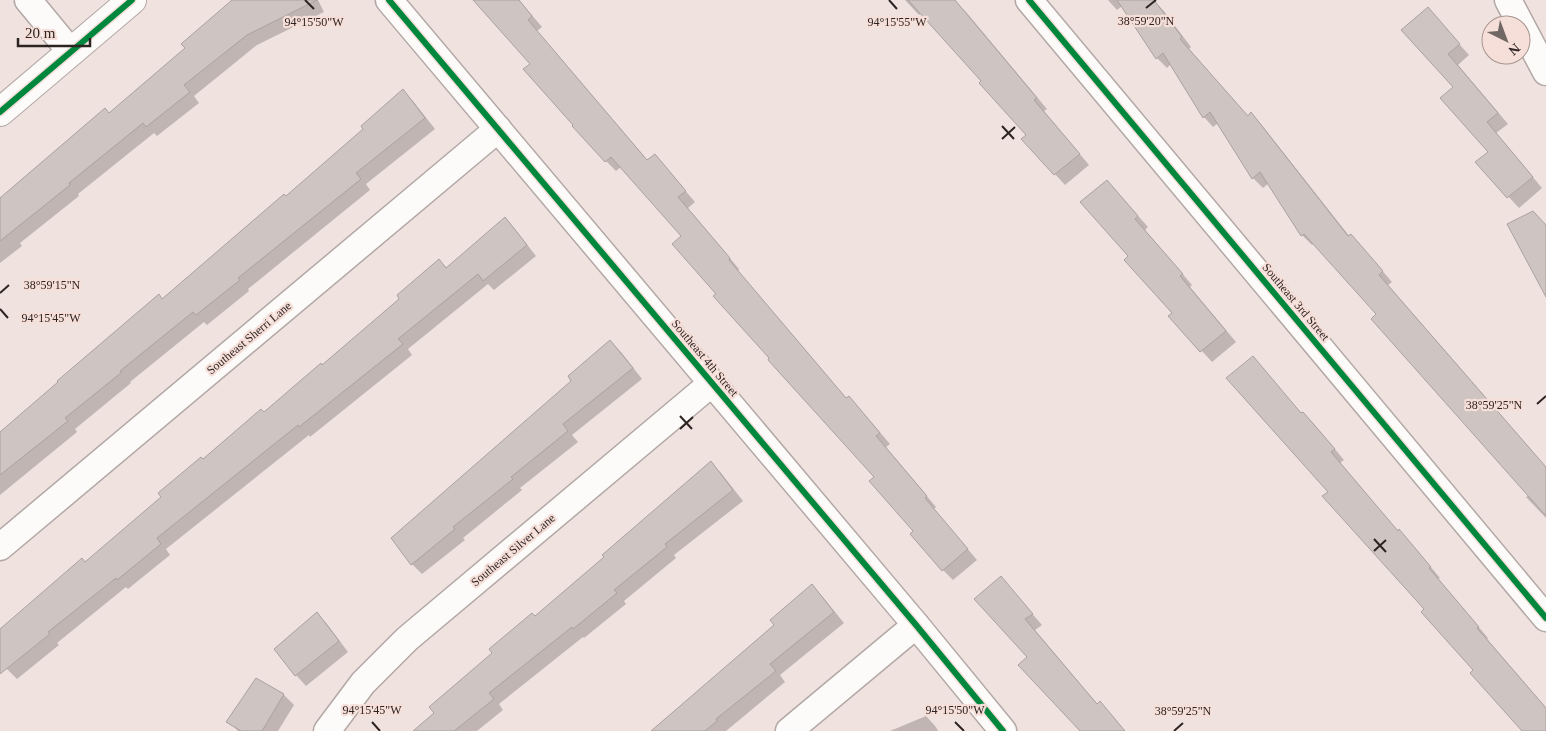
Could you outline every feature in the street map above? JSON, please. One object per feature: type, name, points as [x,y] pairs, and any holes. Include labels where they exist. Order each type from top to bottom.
[{"type":"main road","points":[[0,112],[132,0]]},
{"type":"street","points":[[28,0],[71,52]]},
{"type":"street","name":"Southeast 4th Street","points":[[389,0],[916,625],[1003,731]]},
{"type":"street","name":"Southeast 3rd Street","points":[[1029,0],[1546,618]]},
{"type":"street","points":[[1508,0],[1546,72]]},
{"type":"street","name":"Southeast Sherri Lane","points":[[0,547],[498,129]]},
{"type":"street","name":"Southeast Silver Lane","points":[[327,731],[363,684],[407,639],[712,383]]},
{"type":"street","points":[[789,731],[916,625]]},
{"type":"building","points":[[232,0],[317,0],[247,35],[184,85],[190,92],[146,127],[143,123],[0,241],[0,198],[105,108],[109,113],[185,48],[181,44]]},
{"type":"building","points":[[473,0],[519,0],[532,16],[528,20],[647,160],[655,154],[686,191],[678,197],[846,398],[849,396],[880,433],[876,436],[927,496],[925,498],[968,549],[942,571],[910,534],[913,531],[869,481],[874,477],[768,360],[769,358],[713,296],[716,294],[672,244],[681,236],[611,157],[605,162],[572,126],[523,69],[530,64]]},
{"type":"building","points":[[908,0],[955,0],[1037,98],[1034,100],[1080,154],[1054,175],[1021,139],[1026,135],[979,83],[981,81]]},
{"type":"building","points":[[1117,0],[1154,0],[1182,37],[1180,39],[1248,116],[1251,112],[1348,236],[1351,234],[1383,271],[1379,275],[1546,467],[1546,516],[1371,319],[1376,314],[1304,234],[1301,236],[1260,172],[1252,179],[1210,112],[1203,118],[1163,53],[1156,59]]},
{"type":"building","points":[[1428,7],[1460,44],[1448,54],[1498,113],[1487,122],[1533,177],[1507,198],[1475,162],[1488,152],[1440,98],[1453,87],[1401,30]]},
{"type":"building","points":[[403,89],[425,118],[356,173],[361,179],[238,278],[240,280],[196,315],[193,312],[120,371],[122,372],[65,418],[68,421],[0,475],[0,432],[159,294],[162,299],[284,194],[286,196],[363,129],[361,126]]},
{"type":"building","points":[[1107,180],[1138,216],[1135,219],[1183,274],[1180,276],[1226,331],[1200,352],[1168,316],[1172,313],[1124,260],[1128,256],[1080,202]]},
{"type":"building","points":[[1533,211],[1546,225],[1546,297],[1507,224]]},
{"type":"building","points":[[505,217],[527,245],[483,281],[478,274],[398,339],[403,344],[157,538],[161,544],[48,632],[50,634],[0,674],[0,629],[82,558],[85,562],[161,497],[158,493],[201,457],[203,459],[261,409],[264,412],[321,363],[322,365],[399,299],[397,295],[439,259],[446,268]]},
{"type":"building","points":[[610,340],[633,368],[563,424],[568,431],[511,477],[513,479],[453,527],[455,529],[411,565],[391,538],[571,381],[568,376]]},
{"type":"building","points":[[1253,356],[1301,413],[1303,412],[1335,449],[1331,452],[1431,567],[1429,568],[1479,627],[1477,628],[1546,708],[1546,731],[1522,731],[1470,673],[1473,670],[1421,612],[1424,609],[1322,496],[1328,492],[1226,378]]},
{"type":"building","points":[[711,461],[733,490],[665,544],[667,547],[614,590],[617,593],[489,693],[494,699],[454,731],[413,731],[434,713],[429,707],[492,653],[489,649],[532,613],[535,616]]},
{"type":"building","points":[[1001,576],[1033,614],[1025,619],[1097,704],[1100,701],[1125,731],[1080,731],[1018,665],[1027,657],[974,599]]},
{"type":"building","points":[[812,584],[834,612],[770,664],[776,671],[716,719],[717,721],[705,731],[651,731],[774,625],[770,620]]},
{"type":"building","points":[[317,612],[339,641],[295,676],[274,649]]},
{"type":"building","points":[[256,678],[284,694],[262,731],[241,731],[226,722]]},
{"type":"cycle path","points":[[0,112],[132,0]]},
{"type":"cycle path","points":[[389,0],[916,625],[1003,731]]},
{"type":"cycle path","points":[[1029,0],[1546,618]]}]
